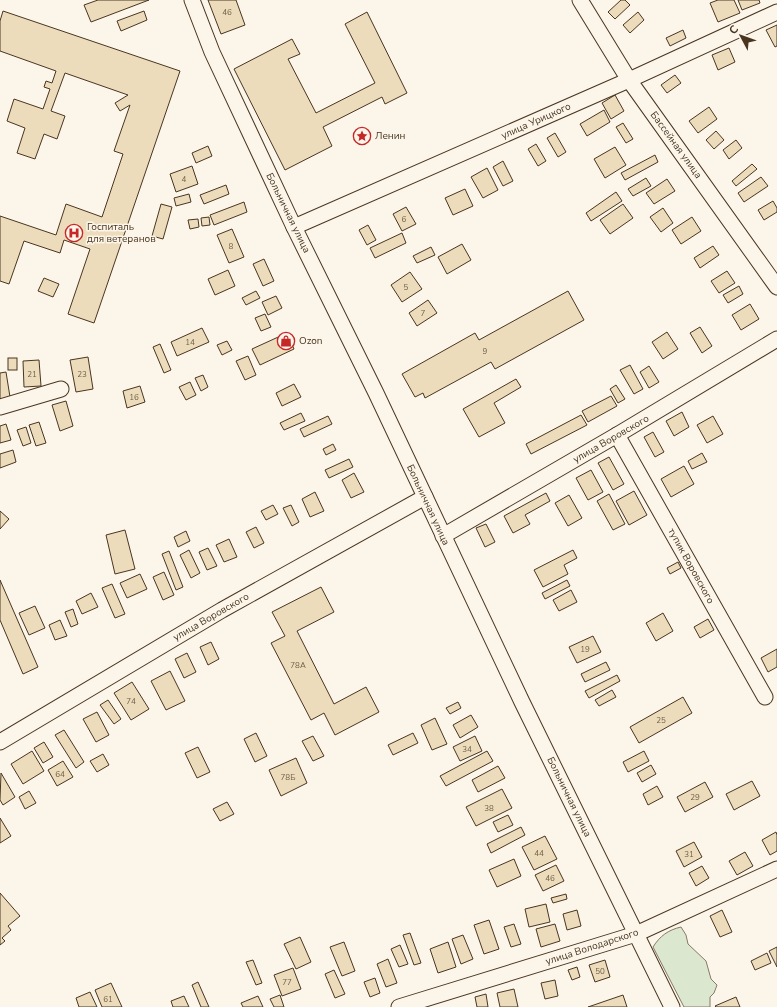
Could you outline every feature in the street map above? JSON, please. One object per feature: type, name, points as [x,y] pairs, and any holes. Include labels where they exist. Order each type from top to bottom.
[{"type":"street","name":"Больничная улица","points":[[192,0],[212,52],[294,227],[373,386],[525,709],[672,1007]]},
{"type":"street","name":"Бассейная улица","points":[[580,0],[629,80],[777,287]]},
{"type":"street","name":"улица Урицкого","points":[[294,227],[629,80],[777,12]]},
{"type":"street","name":"улица Воровского","points":[[443,536],[617,436],[777,339]]},
{"type":"street","points":[[0,407],[61,389]]},
{"type":"street","name":"тупик Воровского","points":[[617,436],[765,698]]},
{"type":"street","name":"улица Воровского","points":[[0,742],[222,610],[424,497]]},
{"type":"street","name":"улица Володарского","points":[[399,1007],[636,934],[777,869]]},
{"type":"green space","points":[[681,927],[686,935],[688,944],[706,961],[711,979],[717,985],[714,993],[710,997],[710,1007],[684,1007],[653,947],[665,934]]},
{"type":"building","points":[[98,0],[149,0],[91,22],[84,5]]},
{"type":"building","points":[[208,0],[236,0],[245,25],[221,34]]},
{"type":"building","points":[[621,0],[625,0],[630,5],[615,19],[608,12]]},
{"type":"building","points":[[718,0],[734,0],[740,13],[718,22],[710,3]]},
{"type":"building","points":[[738,0],[759,0],[760,3],[742,10]]},
{"type":"building","points":[[3,11],[180,71],[94,323],[68,314],[90,249],[64,240],[60,253],[24,241],[9,284],[0,281],[0,216],[56,235],[66,204],[102,217],[123,154],[114,151],[130,105],[120,111],[115,103],[128,95],[65,73],[51,111],[65,116],[57,139],[44,134],[35,159],[17,153],[25,128],[7,121],[14,99],[43,109],[50,89],[44,87],[46,81],[52,83],[56,71],[0,51],[0,21]]},
{"type":"building","points":[[144,11],[147,20],[121,31],[117,21]]},
{"type":"building","points":[[367,12],[407,93],[385,104],[382,97],[323,127],[332,146],[285,170],[234,69],[292,39],[300,54],[288,59],[316,113],[375,83],[345,24]]},
{"type":"building","points":[[638,12],[644,20],[630,33],[623,25]]},
{"type":"building","points":[[777,25],[777,46],[775,47],[766,30]]},
{"type":"building","points":[[683,30],[686,38],[670,46],[666,38]]},
{"type":"building","points":[[729,48],[735,62],[718,70],[712,55]]},
{"type":"building","points":[[675,75],[681,83],[667,93],[661,85]]},
{"type":"building","points":[[615,95],[624,111],[611,119],[602,103]]},
{"type":"building","points":[[709,107],[717,119],[698,133],[689,121]]},
{"type":"building","points":[[604,110],[610,122],[587,136],[580,124]]},
{"type":"building","points":[[623,123],[633,139],[626,143],[616,127]]},
{"type":"building","points":[[716,131],[724,140],[714,149],[706,140]]},
{"type":"building","points":[[555,133],[566,152],[558,157],[547,138]]},
{"type":"building","points":[[736,140],[742,148],[729,159],[723,150]]},
{"type":"building","points":[[536,144],[546,161],[538,166],[528,149]]},
{"type":"building","points":[[208,146],[212,156],[196,163],[192,153]]},
{"type":"building","points":[[615,147],[626,165],[605,178],[594,159]]},
{"type":"building","points":[[655,155],[658,162],[625,180],[621,173]]},
{"type":"building","points":[[503,161],[513,181],[503,186],[493,167]]},
{"type":"building","points":[[752,164],[757,169],[736,186],[732,181]]},
{"type":"building","points":[[192,166],[198,184],[176,192],[170,174]]},
{"type":"building","points":[[487,168],[498,190],[483,198],[471,177]]},
{"type":"building","points":[[761,177],[768,186],[744,202],[738,193]]},
{"type":"building","points":[[646,178],[651,186],[633,196],[628,189]]},
{"type":"building","points":[[667,179],[675,191],[654,204],[646,193]]},
{"type":"building","points":[[226,185],[229,194],[204,204],[200,195]]},
{"type":"building","points":[[465,189],[473,206],[453,215],[445,198]]},
{"type":"building","points":[[616,192],[622,201],[591,221],[586,213]]},
{"type":"building","points":[[189,194],[191,202],[176,206],[174,198]]},
{"type":"building","points":[[773,201],[777,208],[777,212],[764,220],[758,210]]},
{"type":"building","points":[[244,202],[247,212],[214,225],[210,215]]},
{"type":"building","points":[[161,204],[172,207],[163,239],[152,236]]},
{"type":"building","points":[[623,204],[633,218],[610,234],[600,220]]},
{"type":"building","points":[[406,207],[416,224],[402,231],[393,214]]},
{"type":"building","points":[[663,208],[673,223],[661,232],[650,217]]},
{"type":"building","points":[[209,217],[210,225],[202,226],[201,218]]},
{"type":"building","points":[[692,217],[701,231],[681,244],[672,230]]},
{"type":"building","points":[[198,219],[199,227],[190,229],[188,220]]},
{"type":"building","points":[[368,225],[376,240],[367,245],[359,230]]},
{"type":"building","points":[[232,229],[244,257],[229,263],[217,235]]},
{"type":"building","points":[[402,233],[406,243],[375,258],[370,248]]},
{"type":"building","points":[[462,244],[471,260],[447,274],[438,257]]},
{"type":"building","points":[[713,246],[719,255],[700,268],[694,258]]},
{"type":"building","points":[[431,247],[435,255],[417,263],[413,256]]},
{"type":"building","points":[[264,259],[274,281],[263,286],[253,264]]},
{"type":"building","points":[[228,270],[235,286],[215,295],[208,279]]},
{"type":"building","points":[[727,271],[735,283],[719,293],[711,281]]},
{"type":"building","points":[[410,272],[422,289],[402,302],[391,285]]},
{"type":"building","points":[[44,278],[59,284],[53,297],[38,291]]},
{"type":"building","points":[[739,286],[743,294],[728,303],[723,295]]},
{"type":"building","points":[[256,291],[260,298],[246,305],[242,298]]},
{"type":"building","points":[[568,291],[584,320],[495,369],[491,362],[425,398],[423,393],[415,397],[402,374],[475,333],[479,340]]},
{"type":"building","points":[[276,296],[282,308],[268,315],[262,302]]},
{"type":"building","points":[[428,300],[437,313],[417,326],[409,313]]},
{"type":"building","points":[[750,304],[759,319],[741,330],[732,315]]},
{"type":"building","points":[[265,314],[271,327],[261,331],[255,318]]},
{"type":"building","points":[[700,327],[712,346],[702,353],[690,333]]},
{"type":"building","points":[[202,328],[209,342],[177,356],[171,342]]},
{"type":"building","points":[[667,332],[678,349],[663,359],[652,342]]},
{"type":"building","points":[[287,333],[294,349],[260,365],[252,349]]},
{"type":"building","points":[[227,341],[232,350],[222,355],[217,345]]},
{"type":"building","points":[[160,344],[171,370],[164,373],[153,347]]},
{"type":"building","points":[[248,356],[256,375],[245,380],[236,361]]},
{"type":"building","points":[[88,357],[93,389],[76,392],[70,360]]},
{"type":"building","points":[[8,358],[17,358],[17,370],[8,370]]},
{"type":"building","points":[[39,360],[41,386],[24,387],[23,361]]},
{"type":"building","points":[[630,365],[643,389],[634,394],[620,370]]},
{"type":"building","points":[[649,366],[659,382],[649,388],[640,372]]},
{"type":"building","points":[[6,372],[10,397],[0,399],[0,373]]},
{"type":"building","points":[[203,375],[208,387],[201,391],[195,378]]},
{"type":"building","points":[[516,379],[521,387],[494,403],[505,423],[479,437],[463,409]]},
{"type":"building","points":[[190,382],[196,395],[186,400],[179,387]]},
{"type":"building","points":[[294,384],[301,397],[282,406],[276,393]]},
{"type":"building","points":[[616,385],[625,399],[618,403],[610,389]]},
{"type":"building","points":[[140,386],[145,402],[127,408],[123,391]]},
{"type":"building","points":[[611,396],[617,406],[588,422],[582,411]]},
{"type":"building","points":[[66,401],[73,426],[60,431],[52,405]]},
{"type":"building","points":[[682,412],[689,427],[674,436],[666,421]]},
{"type":"building","points":[[301,413],[305,421],[284,430],[280,423]]},
{"type":"building","points":[[581,415],[587,425],[531,454],[526,444]]},
{"type":"building","points":[[328,416],[332,424],[304,437],[300,429]]},
{"type":"building","points":[[713,416],[723,434],[707,443],[697,425]]},
{"type":"building","points":[[39,422],[46,443],[36,446],[29,425]]},
{"type":"building","points":[[6,424],[11,440],[0,443],[0,426]]},
{"type":"building","points":[[26,427],[31,443],[23,446],[17,430]]},
{"type":"building","points":[[653,432],[664,452],[655,457],[644,437]]},
{"type":"building","points":[[333,444],[336,450],[326,455],[323,449]]},
{"type":"building","points":[[13,450],[16,462],[0,468],[0,454]]},
{"type":"building","points":[[702,453],[707,462],[692,469],[688,461]]},
{"type":"building","points":[[609,457],[624,484],[613,490],[598,463]]},
{"type":"building","points":[[349,459],[353,467],[329,478],[325,470]]},
{"type":"building","points":[[684,466],[694,484],[671,497],[661,479]]},
{"type":"building","points":[[591,470],[603,492],[588,500],[576,478]]},
{"type":"building","points":[[354,473],[364,492],[351,498],[342,480]]},
{"type":"building","points":[[634,491],[647,515],[629,525],[616,501]]},
{"type":"building","points":[[315,492],[324,511],[310,517],[302,499]]},
{"type":"building","points":[[546,493],[550,501],[525,515],[530,524],[513,533],[504,516]]},
{"type":"building","points":[[609,494],[625,524],[613,530],[597,501]]},
{"type":"building","points":[[569,495],[582,518],[568,526],[555,503]]},
{"type":"building","points":[[273,505],[278,514],[266,520],[261,511]]},
{"type":"building","points":[[291,505],[299,522],[292,526],[283,508]]},
{"type":"building","points":[[0,511],[9,519],[0,529]]},
{"type":"building","points":[[486,524],[495,542],[485,547],[476,528]]},
{"type":"building","points":[[256,527],[264,543],[254,548],[246,532]]},
{"type":"building","points":[[125,530],[135,569],[115,574],[106,535]]},
{"type":"building","points":[[186,531],[190,541],[178,547],[174,537]]},
{"type":"building","points":[[229,539],[237,557],[224,562],[216,545]]},
{"type":"building","points":[[208,548],[217,566],[207,570],[199,552]]},
{"type":"building","points":[[189,550],[200,573],[191,578],[180,555]]},
{"type":"building","points":[[573,550],[577,558],[564,565],[568,574],[543,587],[534,570]]},
{"type":"building","points":[[169,551],[183,587],[176,590],[162,554]]},
{"type":"building","points":[[678,562],[681,568],[670,574],[667,568]]},
{"type":"building","points":[[164,572],[174,595],[163,600],[153,577]]},
{"type":"building","points":[[140,574],[147,589],[127,598],[120,583]]},
{"type":"building","points":[[0,580],[38,667],[23,674],[0,620]]},
{"type":"building","points":[[567,580],[570,586],[545,599],[542,593]]},
{"type":"building","points":[[112,584],[125,614],[115,618],[102,588]]},
{"type":"building","points":[[321,587],[334,612],[297,631],[334,704],[366,687],[379,712],[335,735],[324,713],[311,720],[271,643],[285,636],[272,612]]},
{"type":"building","points":[[571,590],[577,602],[559,611],[553,600]]},
{"type":"building","points":[[91,593],[98,607],[82,614],[76,601]]},
{"type":"building","points":[[35,606],[45,628],[29,635],[19,613]]},
{"type":"building","points":[[73,609],[78,624],[71,627],[65,612]]},
{"type":"building","points":[[663,613],[673,631],[656,641],[646,623]]},
{"type":"building","points":[[708,619],[714,630],[700,638],[694,627]]},
{"type":"building","points":[[60,620],[67,636],[55,640],[49,625]]},
{"type":"building","points":[[593,636],[601,652],[577,663],[569,647]]},
{"type":"building","points":[[211,642],[219,659],[208,665],[200,647]]},
{"type":"building","points":[[777,649],[777,667],[768,672],[761,658]]},
{"type":"building","points":[[187,653],[196,672],[184,678],[175,659]]},
{"type":"building","points":[[606,662],[610,670],[585,682],[581,674]]},
{"type":"building","points":[[170,671],[185,701],[166,710],[151,681]]},
{"type":"building","points":[[617,675],[620,681],[589,698],[585,691]]},
{"type":"building","points":[[132,682],[149,709],[131,720],[114,693]]},
{"type":"building","points":[[612,690],[616,697],[599,706],[595,700]]},
{"type":"building","points":[[683,697],[692,713],[639,743],[630,727]]},
{"type":"building","points":[[108,700],[121,719],[114,724],[100,705]]},
{"type":"building","points":[[458,702],[461,708],[450,714],[446,708]]},
{"type":"building","points":[[97,712],[109,735],[96,742],[83,719]]},
{"type":"building","points":[[471,715],[478,727],[460,738],[453,725]]},
{"type":"building","points":[[435,718],[447,744],[432,750],[421,725]]},
{"type":"building","points":[[64,730],[84,762],[76,768],[55,735]]},
{"type":"building","points":[[256,733],[267,756],[255,762],[244,739]]},
{"type":"building","points":[[413,733],[418,743],[393,755],[388,745]]},
{"type":"building","points":[[313,736],[324,756],[313,761],[302,741]]},
{"type":"building","points":[[475,736],[482,751],[460,761],[453,747]]},
{"type":"building","points":[[44,742],[53,757],[43,763],[34,748]]},
{"type":"building","points":[[198,747],[210,772],[197,778],[185,753]]},
{"type":"building","points":[[32,751],[44,771],[23,784],[11,764]]},
{"type":"building","points":[[487,751],[493,761],[446,786],[440,776]]},
{"type":"building","points":[[644,751],[649,761],[628,772],[623,762]]},
{"type":"building","points":[[103,754],[109,765],[97,772],[90,761]]},
{"type":"building","points":[[296,758],[307,783],[281,796],[269,770]]},
{"type":"building","points":[[63,761],[73,777],[57,786],[48,770]]},
{"type":"building","points":[[651,765],[656,774],[642,782],[637,773]]},
{"type":"building","points":[[498,766],[505,778],[478,792],[472,780]]},
{"type":"building","points":[[1,773],[15,797],[3,805],[0,800]]},
{"type":"building","points":[[752,781],[760,796],[734,810],[726,794]]},
{"type":"building","points":[[705,782],[713,797],[685,812],[677,797]]},
{"type":"building","points":[[657,786],[663,797],[648,805],[643,794]]},
{"type":"building","points":[[502,789],[512,808],[476,826],[466,807]]},
{"type":"building","points":[[29,791],[36,803],[25,809],[19,797]]},
{"type":"building","points":[[227,802],[234,814],[220,821],[213,809]]},
{"type":"building","points":[[508,815],[513,825],[498,832],[493,822]]},
{"type":"building","points":[[0,818],[11,836],[0,843]]},
{"type":"building","points":[[521,827],[525,835],[491,853],[487,844]]},
{"type":"building","points":[[776,832],[777,851],[770,855],[762,840]]},
{"type":"building","points":[[545,836],[557,859],[534,870],[522,847]]},
{"type":"building","points":[[694,842],[702,857],[684,867],[676,851]]},
{"type":"building","points":[[745,852],[753,866],[737,875],[729,861]]},
{"type":"building","points":[[514,859],[521,876],[497,887],[489,870]]},
{"type":"building","points":[[556,865],[564,881],[543,891],[535,875]]},
{"type":"building","points":[[702,866],[709,878],[696,886],[689,873]]},
{"type":"building","points":[[0,893],[20,916],[8,926],[11,930],[2,938],[5,941],[0,945]]},
{"type":"building","points":[[566,894],[567,899],[553,903],[551,898]]},
{"type":"building","points":[[546,904],[550,922],[529,927],[525,909]]},
{"type":"building","points":[[577,910],[581,926],[567,930],[563,914]]},
{"type":"building","points":[[722,910],[732,932],[720,937],[710,916]]},
{"type":"building","points":[[489,920],[499,949],[484,954],[474,925]]},
{"type":"building","points":[[514,924],[521,944],[511,947],[504,927]]},
{"type":"building","points":[[555,924],[560,941],[541,947],[536,929]]},
{"type":"building","points":[[410,933],[421,963],[414,965],[403,935]]},
{"type":"building","points":[[463,935],[473,959],[461,964],[452,939]]},
{"type":"building","points":[[300,937],[311,962],[296,969],[284,944]]},
{"type":"building","points":[[344,942],[355,971],[342,976],[330,947]]},
{"type":"building","points":[[448,942],[456,967],[438,973],[430,949]]},
{"type":"building","points":[[400,945],[408,964],[399,967],[391,949]]},
{"type":"building","points":[[777,947],[777,967],[769,951]]},
{"type":"building","points":[[767,953],[771,963],[755,970],[751,961]]},
{"type":"building","points":[[388,959],[397,983],[386,987],[377,964]]},
{"type":"building","points":[[253,960],[262,983],[256,985],[246,962]]},
{"type":"building","points":[[605,960],[610,977],[595,982],[589,965]]},
{"type":"building","points":[[577,967],[580,977],[572,980],[568,970]]},
{"type":"building","points":[[293,968],[301,989],[282,996],[274,975]]},
{"type":"building","points":[[334,970],[345,994],[335,998],[325,974]]},
{"type":"building","points":[[375,978],[380,993],[370,997],[364,982]]},
{"type":"building","points":[[555,980],[558,996],[545,999],[541,983]]},
{"type":"building","points":[[198,982],[209,1007],[201,1007],[192,985]]},
{"type":"building","points":[[111,983],[122,1007],[102,1007],[95,990]]},
{"type":"building","points":[[514,989],[518,1007],[500,1007],[497,993]]},
{"type":"building","points":[[90,992],[97,1007],[79,1007],[76,998]]},
{"type":"building","points":[[486,994],[488,1007],[477,1007],[475,997]]},
{"type":"building","points":[[280,995],[284,1007],[274,1007],[270,999]]},
{"type":"building","points":[[623,995],[627,1007],[588,1007]]},
{"type":"building","points":[[184,996],[189,1007],[173,1007],[171,1001]]},
{"type":"building","points":[[258,996],[263,1007],[243,1007],[241,1003]]},
{"type":"building","points":[[736,997],[740,1007],[715,1006]]},
{"type":"place","name":"Ленин","points":[[362,136]]},
{"type":"place","name":"Госпиталь для ветеранов","points":[[74,233]]},
{"type":"place","name":"Ozon","points":[[286,341]]}]
